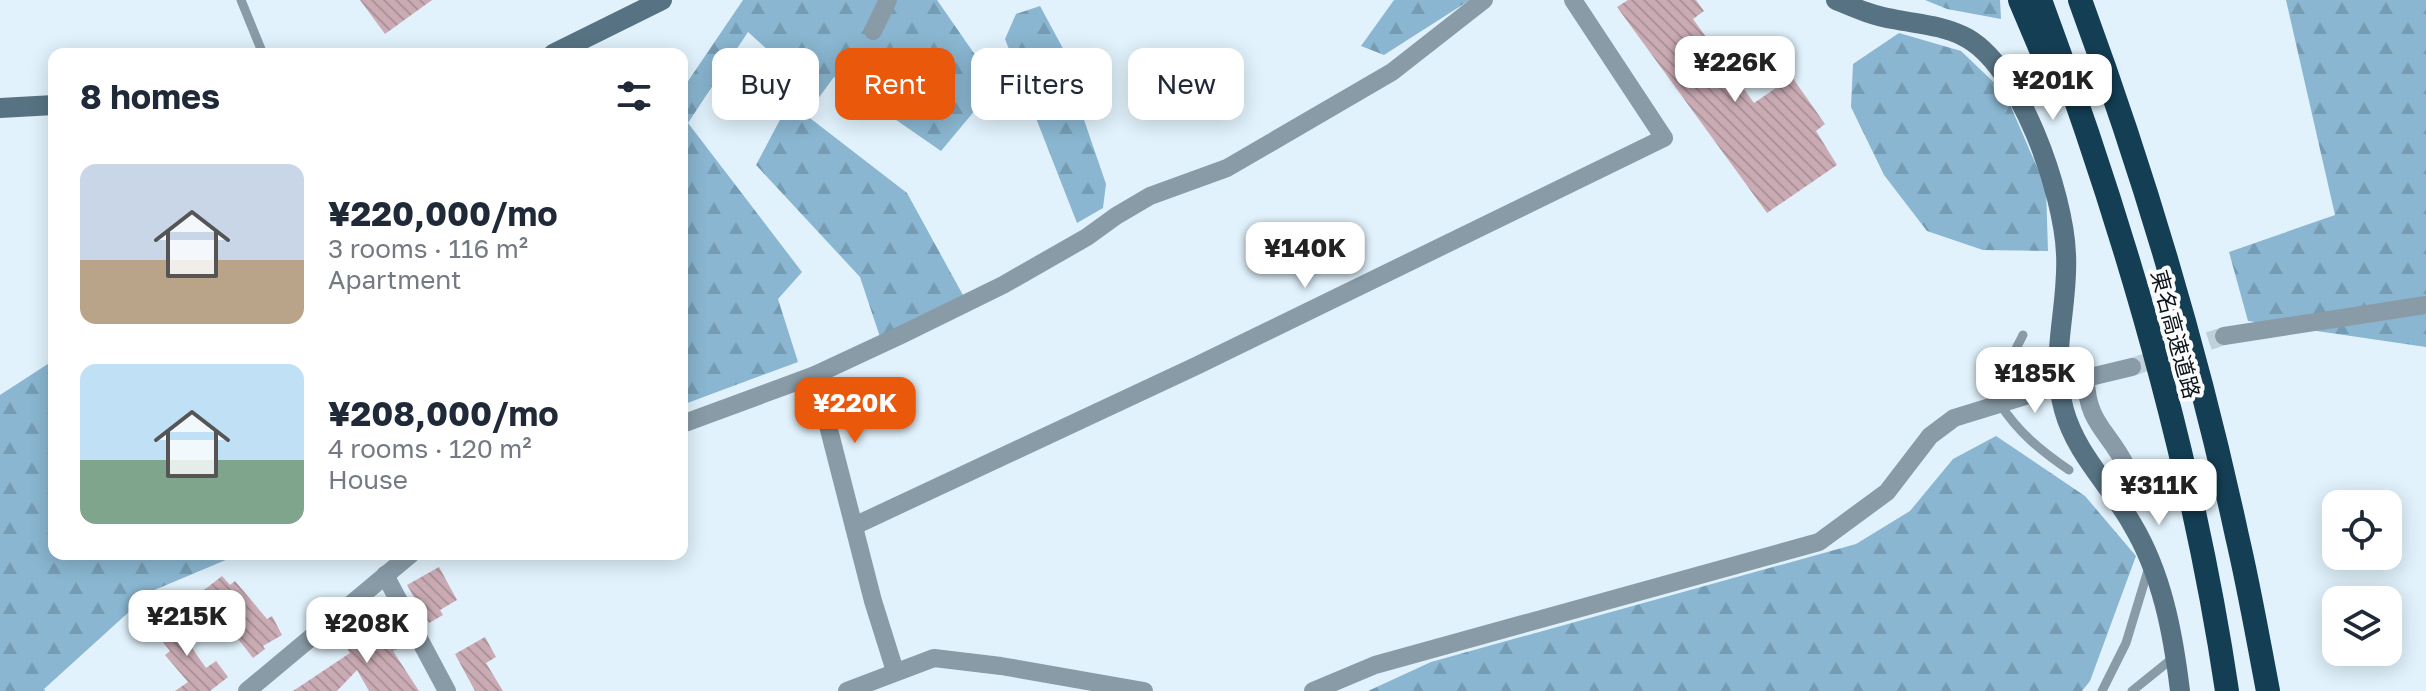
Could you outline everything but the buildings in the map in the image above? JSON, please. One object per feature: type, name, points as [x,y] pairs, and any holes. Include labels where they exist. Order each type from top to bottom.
[{"type":"highway","points":[[2020,0],[2122,238]]},
{"type":"highway","name":"東名高速道路","points":[[2040,0],[2122,238],[2170,413],[2202,554],[2227,691]]},
{"type":"highway","name":"東名高速道路","points":[[2082,0],[2134,158],[2196,364],[2238,536],[2268,691]]},
{"type":"street","points":[[565,48],[662,0]]},
{"type":"street","points":[[873,31],[888,0]]},
{"type":"street","points":[[688,422],[815,375],[1003,285],[1087,237],[1150,196],[1227,168],[1392,72],[1484,0]]},
{"type":"street","points":[[854,526],[1196,366],[1664,138],[1573,0]]},
{"type":"street","points":[[1836,0],[1866,13],[1927,24],[1965,37],[1989,54],[2017,93],[2053,186],[2065,237],[2066,271],[2058,339],[2058,386],[2065,412],[2077,443],[2114,496],[2151,559],[2176,656],[2180,691]]},
{"type":"street","points":[[0,108],[48,105]]},
{"type":"street","points":[[2224,336],[2426,305]]},
{"type":"street","points":[[2114,496],[2127,468],[2094,419],[2088,401],[2086,378],[2132,367]]},
{"type":"street","points":[[815,375],[873,601],[895,671]]},
{"type":"street","points":[[1313,691],[1375,665],[1819,542],[1887,492],[1930,436],[1954,418],[2058,386]]},
{"type":"street","points":[[247,691],[404,560]]},
{"type":"street","points":[[385,575],[447,691]]},
{"type":"street","points":[[847,691],[934,658],[1001,666],[1064,684],[1144,691]]},
{"type":"lane","points":[[241,0],[261,48]]},
{"type":"lane","points":[[2023,335],[2007,366],[2000,404],[2017,429],[2069,470]]},
{"type":"lane","points":[[2102,691],[2126,643],[2151,559]]},
{"type":"lane","points":[[2132,691],[2176,656]]},
{"type":"green space","points":[[743,0],[937,0],[971,49],[971,115],[941,151],[896,120],[955,120],[955,48],[835,48],[835,78],[819,97],[819,48],[766,48],[748,32],[737,48],[712,48],[712,87],[688,123],[688,81]]},
{"type":"green space","points":[[1394,0],[1470,0],[1384,55],[1361,46]]},
{"type":"green space","points":[[1925,0],[2000,0],[2001,19],[1947,9]]},
{"type":"green space","points":[[2286,0],[2426,0],[2426,347],[2248,321],[2229,252],[2335,215]]},
{"type":"green space","points":[[1040,6],[1063,48],[1009,48],[1005,39],[1016,14]]},
{"type":"green space","points":[[1899,33],[1961,51],[2005,93],[2046,188],[2048,251],[1983,250],[1927,231],[1884,175],[1851,107],[1853,64]]},
{"type":"green space","points":[[780,120],[812,120],[907,193],[964,297],[881,340],[860,277],[756,165]]},
{"type":"green space","points":[[1037,120],[1084,120],[1106,184],[1103,208],[1077,223]]},
{"type":"green space","points":[[688,123],[802,272],[778,299],[798,362],[688,403]]},
{"type":"green space","points":[[48,364],[48,560],[226,560],[152,591],[45,691],[0,691],[0,395]]},
{"type":"green space","points":[[1996,436],[2085,496],[2136,556],[2090,681],[2082,691],[1368,691],[1431,662],[1856,544],[1910,511],[1953,459]]},
{"type":"tunnel","points":[[2132,367],[2224,336]]}]
